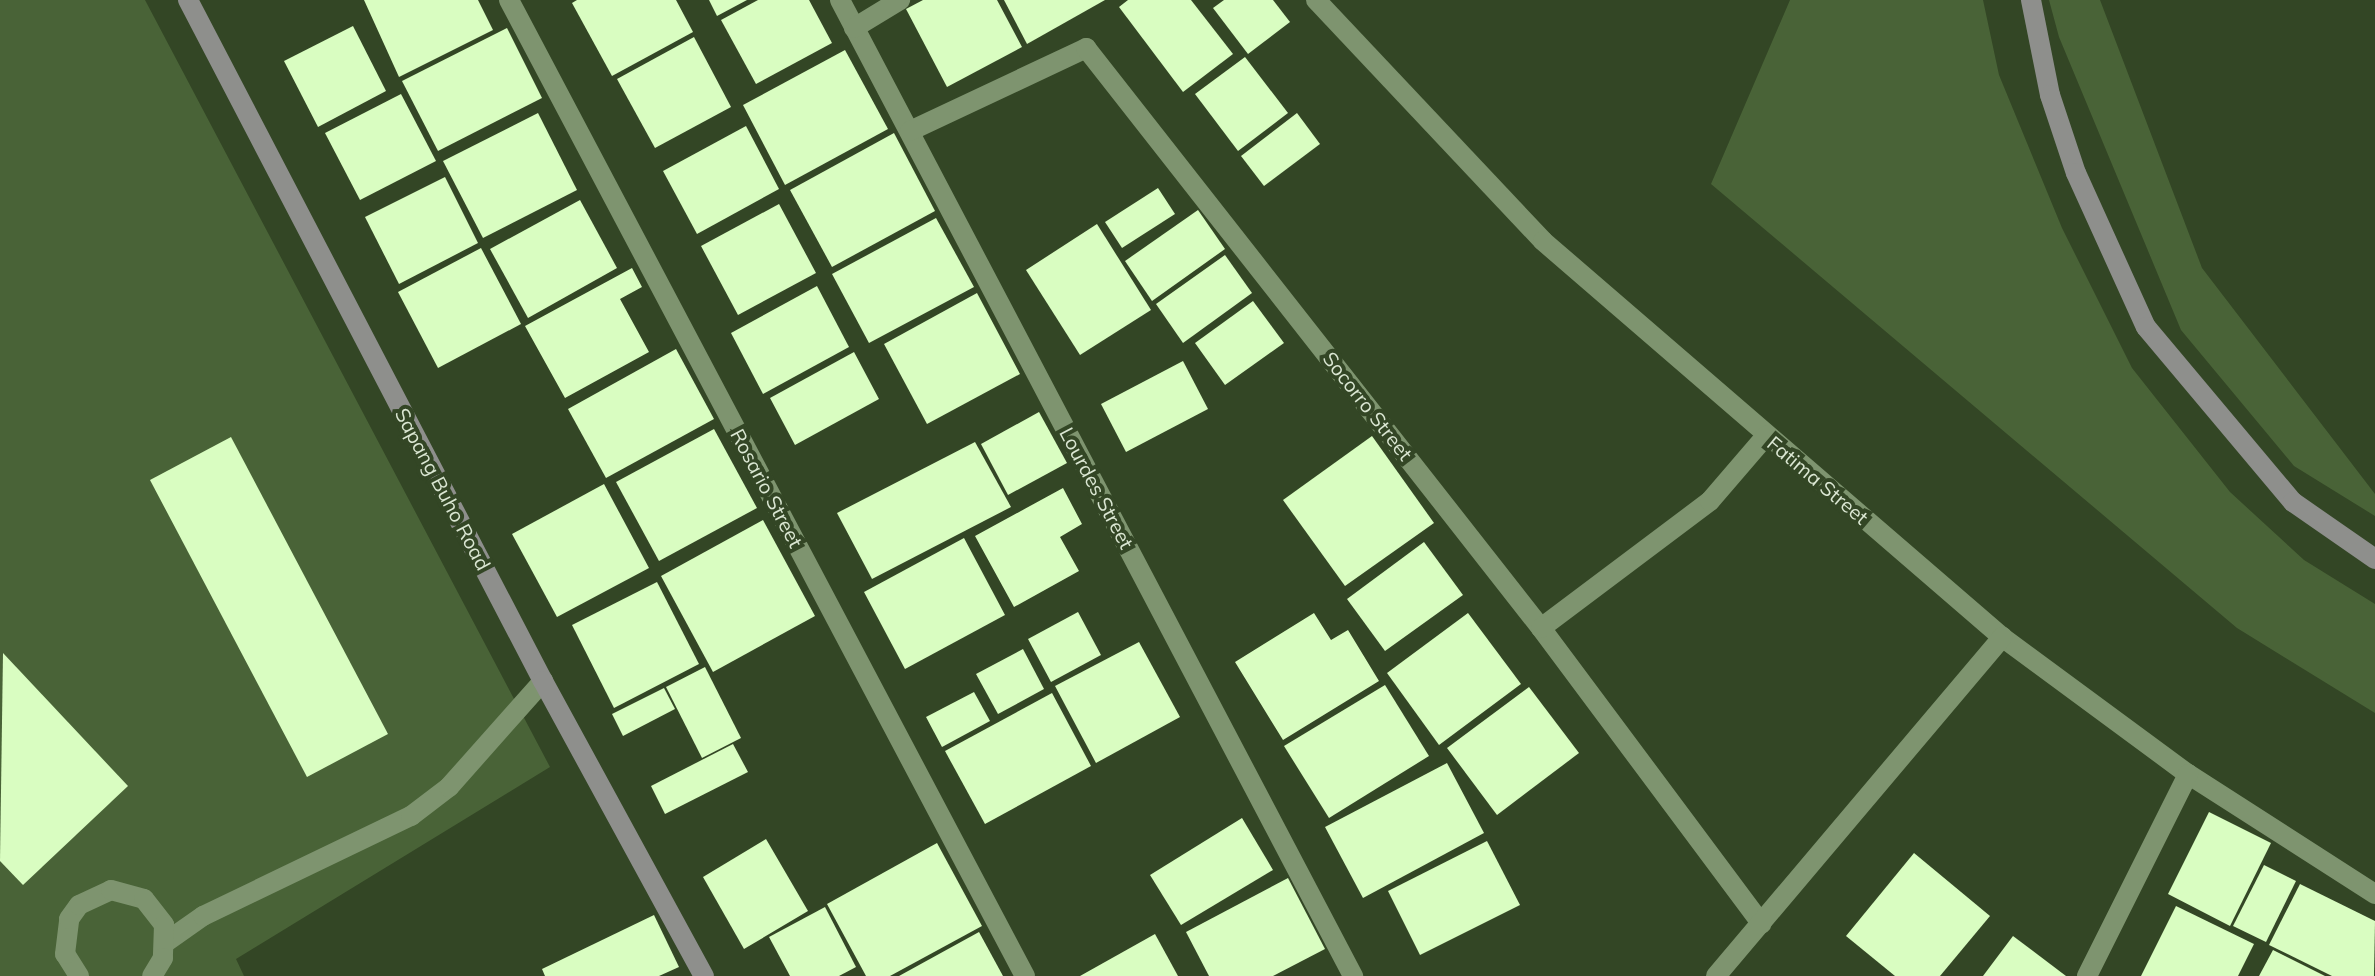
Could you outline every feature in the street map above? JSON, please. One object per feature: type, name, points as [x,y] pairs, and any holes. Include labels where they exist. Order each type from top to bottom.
[{"type":"street","name":"Sapang Buho Road","points":[[188,0],[543,681],[704,976]]},
{"type":"street","name":"Rosario Street","points":[[509,0],[1025,976]]},
{"type":"street","name":"Lourdes Street","points":[[840,0],[1353,976]]},
{"type":"street","points":[[854,28],[900,0]]},
{"type":"street","name":"Fatima Street","points":[[1316,0],[1543,241],[2002,637],[2188,774],[2375,894]]},
{"type":"street","points":[[2031,0],[2050,95],[2076,173],[2146,327],[2239,444],[2293,502],[2375,559]]},
{"type":"street","name":"Socorro Street","points":[[910,131],[1086,48],[1541,628],[1762,924]]},
{"type":"street","points":[[1541,628],[1710,501],[1766,436]]},
{"type":"street","points":[[1716,976],[2002,637]]},
{"type":"street","points":[[166,942],[203,916],[411,816],[449,787],[543,681]]},
{"type":"street","points":[[2087,976],[2188,774]]},
{"type":"street","points":[[79,976],[65,954],[64,935],[79,905],[94,895],[111,890],[144,899],[164,925],[166,942],[152,976]]},
{"type":"green space","points":[[0,0],[145,0],[550,767],[236,959],[244,976],[0,976]]},
{"type":"green space","points":[[1790,0],[1983,0],[1999,75],[2062,228],[2132,368],[2230,492],[2304,560],[2375,604],[2375,713],[2237,628],[1711,184]]},
{"type":"green space","points":[[2049,0],[2100,0],[2202,268],[2375,494],[2375,516],[2294,466],[2181,330],[2059,37]]},
{"type":"building","points":[[364,0],[478,0],[493,30],[399,77]]},
{"type":"building","points":[[577,0],[676,0],[693,32],[612,76],[572,3]]},
{"type":"building","points":[[709,0],[747,0],[717,16]]},
{"type":"building","points":[[758,0],[809,0],[832,43],[756,84],[721,20]]},
{"type":"building","points":[[923,0],[997,0],[1022,47],[947,87],[906,9]]},
{"type":"building","points":[[1004,0],[1105,0],[1027,44]]},
{"type":"building","points":[[1128,0],[1191,0],[1233,54],[1183,92],[1119,7]]},
{"type":"building","points":[[1224,0],[1273,0],[1290,22],[1248,54],[1213,8]]},
{"type":"building","points":[[353,26],[386,91],[318,127],[284,61]]},
{"type":"building","points":[[507,28],[542,98],[438,151],[402,81]]},
{"type":"building","points":[[694,37],[731,107],[655,148],[617,79]]},
{"type":"building","points":[[845,50],[888,129],[785,185],[743,105]]},
{"type":"building","points":[[1245,57],[1288,113],[1238,151],[1195,94]]},
{"type":"building","points":[[401,94],[436,161],[360,200],[325,133]]},
{"type":"building","points":[[538,113],[577,190],[483,238],[443,161]]},
{"type":"building","points":[[1297,113],[1320,144],[1264,186],[1241,156]]},
{"type":"building","points":[[746,126],[779,189],[697,234],[663,171]]},
{"type":"building","points":[[894,133],[935,211],[832,267],[790,190]]},
{"type":"building","points":[[445,177],[478,243],[399,284],[365,217]]},
{"type":"building","points":[[1158,188],[1175,214],[1122,248],[1105,222]]},
{"type":"building","points":[[580,200],[617,268],[528,318],[490,249]]},
{"type":"building","points":[[779,204],[816,273],[738,315],[701,246]]},
{"type":"building","points":[[1198,210],[1225,249],[1152,301],[1125,261]]},
{"type":"building","points":[[936,218],[974,287],[869,343],[832,274]]},
{"type":"building","points":[[1097,224],[1151,310],[1080,355],[1026,270]]},
{"type":"building","points":[[481,248],[521,324],[438,368],[398,292]]},
{"type":"building","points":[[1225,255],[1252,293],[1183,343],[1156,304]]},
{"type":"building","points":[[632,268],[642,287],[620,299],[649,352],[565,398],[525,326]]},
{"type":"building","points":[[817,286],[849,347],[763,394],[731,333]]},
{"type":"building","points":[[977,293],[1020,374],[927,424],[884,344]]},
{"type":"building","points":[[1253,301],[1284,343],[1225,385],[1195,343]]},
{"type":"building","points":[[676,349],[714,419],[606,478],[568,409]]},
{"type":"building","points":[[854,352],[879,399],[795,445],[770,398]]},
{"type":"building","points":[[1183,361],[1208,409],[1126,452],[1101,404]]},
{"type":"building","points":[[1039,412],[1067,463],[1008,495],[981,444]]},
{"type":"building","points":[[714,429],[757,508],[659,561],[616,482]]},
{"type":"building","points":[[1372,436],[1434,523],[1345,586],[1283,500]]},
{"type":"building","points":[[231,437],[388,734],[307,777],[150,480]]},
{"type":"building","points":[[975,442],[1011,507],[872,579],[837,513]]},
{"type":"building","points":[[604,484],[649,568],[557,617],[512,534]]},
{"type":"building","points":[[1063,488],[1082,524],[1060,537],[1079,571],[1014,607],[975,536]]},
{"type":"building","points":[[763,520],[815,616],[713,672],[661,576]]},
{"type":"building","points":[[964,538],[1005,615],[905,669],[864,592]]},
{"type":"building","points":[[1424,542],[1463,595],[1385,651],[1347,599]]},
{"type":"building","points":[[657,582],[699,664],[614,708],[572,625]]},
{"type":"building","points":[[1078,612],[1101,655],[1051,682],[1028,639]]},
{"type":"building","points":[[1314,613],[1331,640],[1348,630],[1379,681],[1283,740],[1235,662]]},
{"type":"building","points":[[1468,613],[1521,684],[1439,745],[1387,673]]},
{"type":"building","points":[[1139,642],[1180,717],[1096,763],[1055,686]]},
{"type":"building","points":[[1023,649],[1044,689],[998,714],[976,674]]},
{"type":"building","points":[[3,653],[128,786],[23,885],[0,861]]},
{"type":"building","points":[[705,667],[741,738],[702,758],[666,687]]},
{"type":"building","points":[[1385,685],[1429,756],[1329,818],[1284,746]]},
{"type":"building","points":[[1529,687],[1579,753],[1497,815],[1447,748]]},
{"type":"building","points":[[664,688],[675,709],[623,736],[612,714]]},
{"type":"building","points":[[974,692],[990,721],[942,747],[926,717]]},
{"type":"building","points":[[1052,693],[1091,766],[985,824],[945,751]]},
{"type":"building","points":[[733,744],[748,772],[665,814],[651,786]]},
{"type":"building","points":[[1447,763],[1484,833],[1363,898],[1325,827]]},
{"type":"building","points":[[2209,812],[2271,843],[2230,926],[2168,894]]},
{"type":"building","points":[[1242,818],[1273,870],[1181,925],[1150,875]]},
{"type":"building","points":[[766,839],[808,911],[744,949],[703,877]]},
{"type":"building","points":[[1487,841],[1520,905],[1420,955],[1388,891]]},
{"type":"building","points":[[937,843],[982,926],[890,976],[866,976],[827,904]]},
{"type":"building","points":[[1914,853],[1990,916],[1940,976],[1895,976],[1846,936]]},
{"type":"building","points":[[2264,865],[2296,881],[2266,942],[2233,926]]},
{"type":"building","points":[[1288,878],[1325,949],[1273,976],[1209,976],[1186,932]]},
{"type":"building","points":[[2300,884],[2375,921],[2374,976],[2332,976],[2269,945]]},
{"type":"building","points":[[2176,906],[2254,944],[2238,976],[2141,976]]},
{"type":"building","points":[[825,907],[856,967],[839,976],[790,976],[769,937]]},
{"type":"building","points":[[654,915],[679,967],[659,976],[545,976],[542,969]]},
{"type":"building","points":[[979,932],[1003,976],[899,976]]},
{"type":"building","points":[[1155,934],[1178,976],[1080,976]]},
{"type":"building","points":[[2013,936],[2066,976],[1983,976]]},
{"type":"building","points":[[2273,950],[2325,976],[2259,976]]}]
